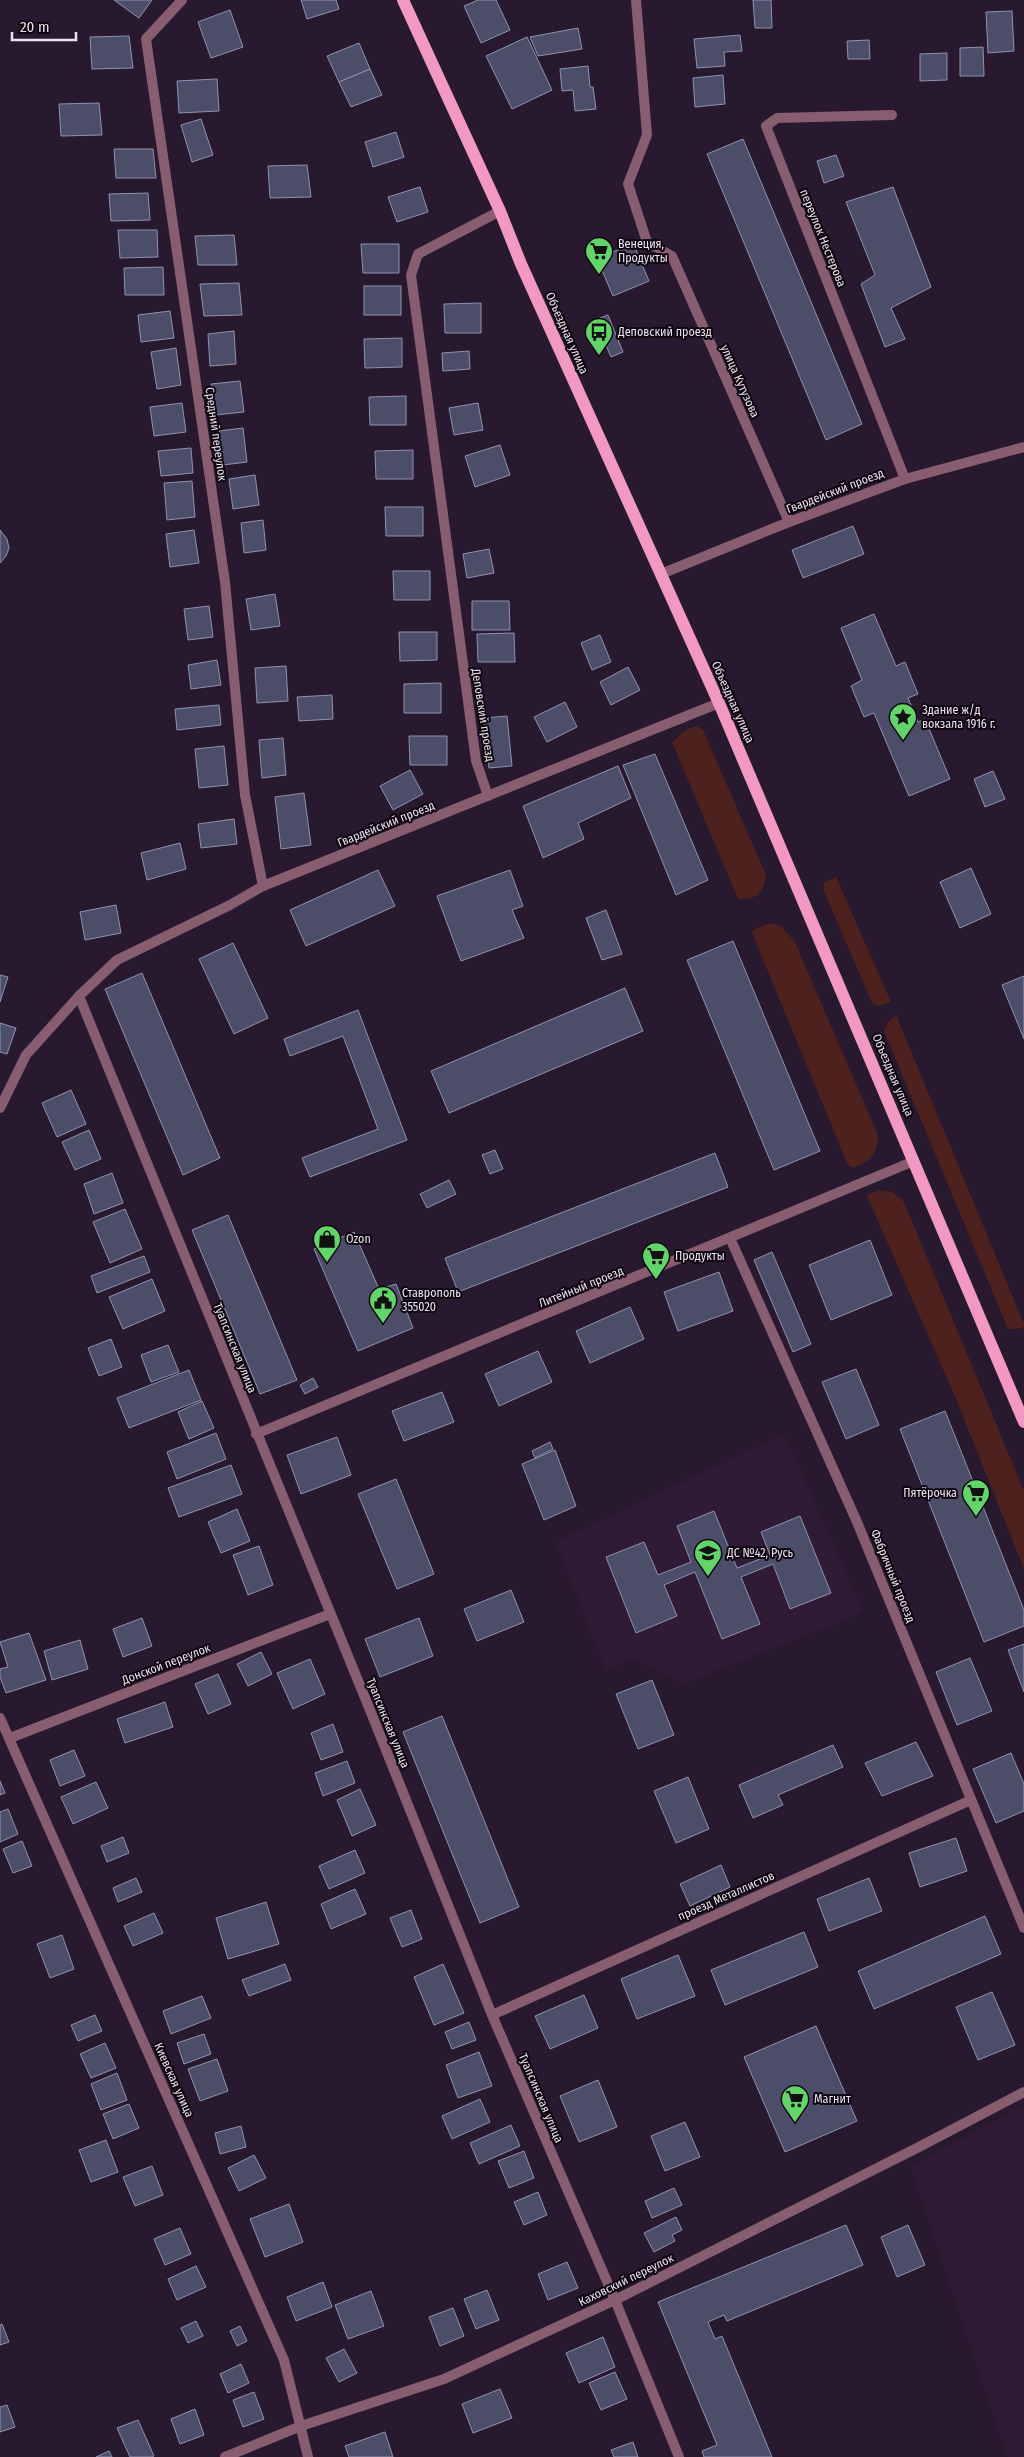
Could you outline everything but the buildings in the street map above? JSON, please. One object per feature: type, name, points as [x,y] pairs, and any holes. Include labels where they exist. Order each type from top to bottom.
[{"type":"main road","name":"Объездная улица","points":[[403,0],[500,211],[521,264],[719,703],[1024,1422]]},
{"type":"street","name":"Средний переулок","points":[[182,0],[146,39],[225,582],[245,795],[263,886]]},
{"type":"street","name":"улица Кутузова","points":[[636,0],[647,135],[628,184],[647,242],[672,256],[789,522]]},
{"type":"street","name":"переулок Нестерова","points":[[892,115],[777,118],[766,126],[905,479]]},
{"type":"street","name":"Деповский проезд","points":[[488,796],[476,761],[411,275],[418,254],[500,211]]},
{"type":"street","name":"Гвардейский проезд","points":[[661,574],[789,522],[905,479],[1024,447]]},
{"type":"street","name":"Гвардейский проезд","points":[[79,996],[117,960],[230,905],[263,886],[719,703]]},
{"type":"street","points":[[0,1108],[26,1055],[79,996]]},
{"type":"street","name":"Туапсинская улица","points":[[79,996],[492,2015],[615,2300],[679,2457]]},
{"type":"street","name":"Литейный проезд","points":[[256,1434],[914,1161]]},
{"type":"street","name":"Фабричный проезд","points":[[730,1238],[857,1522],[1024,1928]]},
{"type":"street","name":"Донской переулок","points":[[10,1738],[330,1614]]},
{"type":"street","name":"Киевская улица","points":[[0,1718],[284,2360],[308,2457]]},
{"type":"street","name":"проезд Металлистов","points":[[492,2015],[971,1800]]},
{"type":"street","name":"Каховский переулок","points":[[224,2457],[301,2426],[444,2379],[615,2300],[1024,2092]]},
{"type":"shaded area","points":[[696,726],[703,730],[766,875],[761,891],[754,897],[738,899],[672,742],[686,730]]},
{"type":"shaded area","points":[[836,877],[891,1002],[878,1006],[872,1003],[823,889],[824,883]]},
{"type":"shaded area","points":[[771,923],[781,926],[795,942],[878,1135],[875,1152],[872,1156],[864,1163],[853,1168],[848,1165],[752,933],[754,929]]},
{"type":"shaded area","points":[[896,1015],[1024,1327],[1008,1329],[884,1031],[888,1022]]},
{"type":"shaded area","points":[[878,1190],[892,1192],[904,1202],[1024,1491],[1024,1569],[956,1399],[867,1196]]},
{"type":"shaded area","name":"ДС №42, Русь","points":[[784,1434],[863,1612],[683,1684],[633,1657],[606,1670],[556,1542]]},
{"type":"shaded area","points":[[1024,2105],[1024,2457],[1008,2457],[911,2166]]},
{"type":"place","name":"Венеция, Продукты","points":[[599,275]]},
{"type":"place","name":"Деповский проезд","points":[[599,356]]},
{"type":"place","name":"Здание ж/д вокзала 1916 г.","points":[[903,741]]},
{"type":"place","name":"Ozon","points":[[327,1263]]},
{"type":"place","name":"Продукты","points":[[656,1280]]},
{"type":"place","name":"Ставрополь 355020","points":[[383,1324]]},
{"type":"place","name":"Пятёрочка","points":[[976,1517]]},
{"type":"place","name":"ДС №42, Русь","points":[[708,1577]]},
{"type":"place","name":"Магнит","points":[[795,2123]]}]
